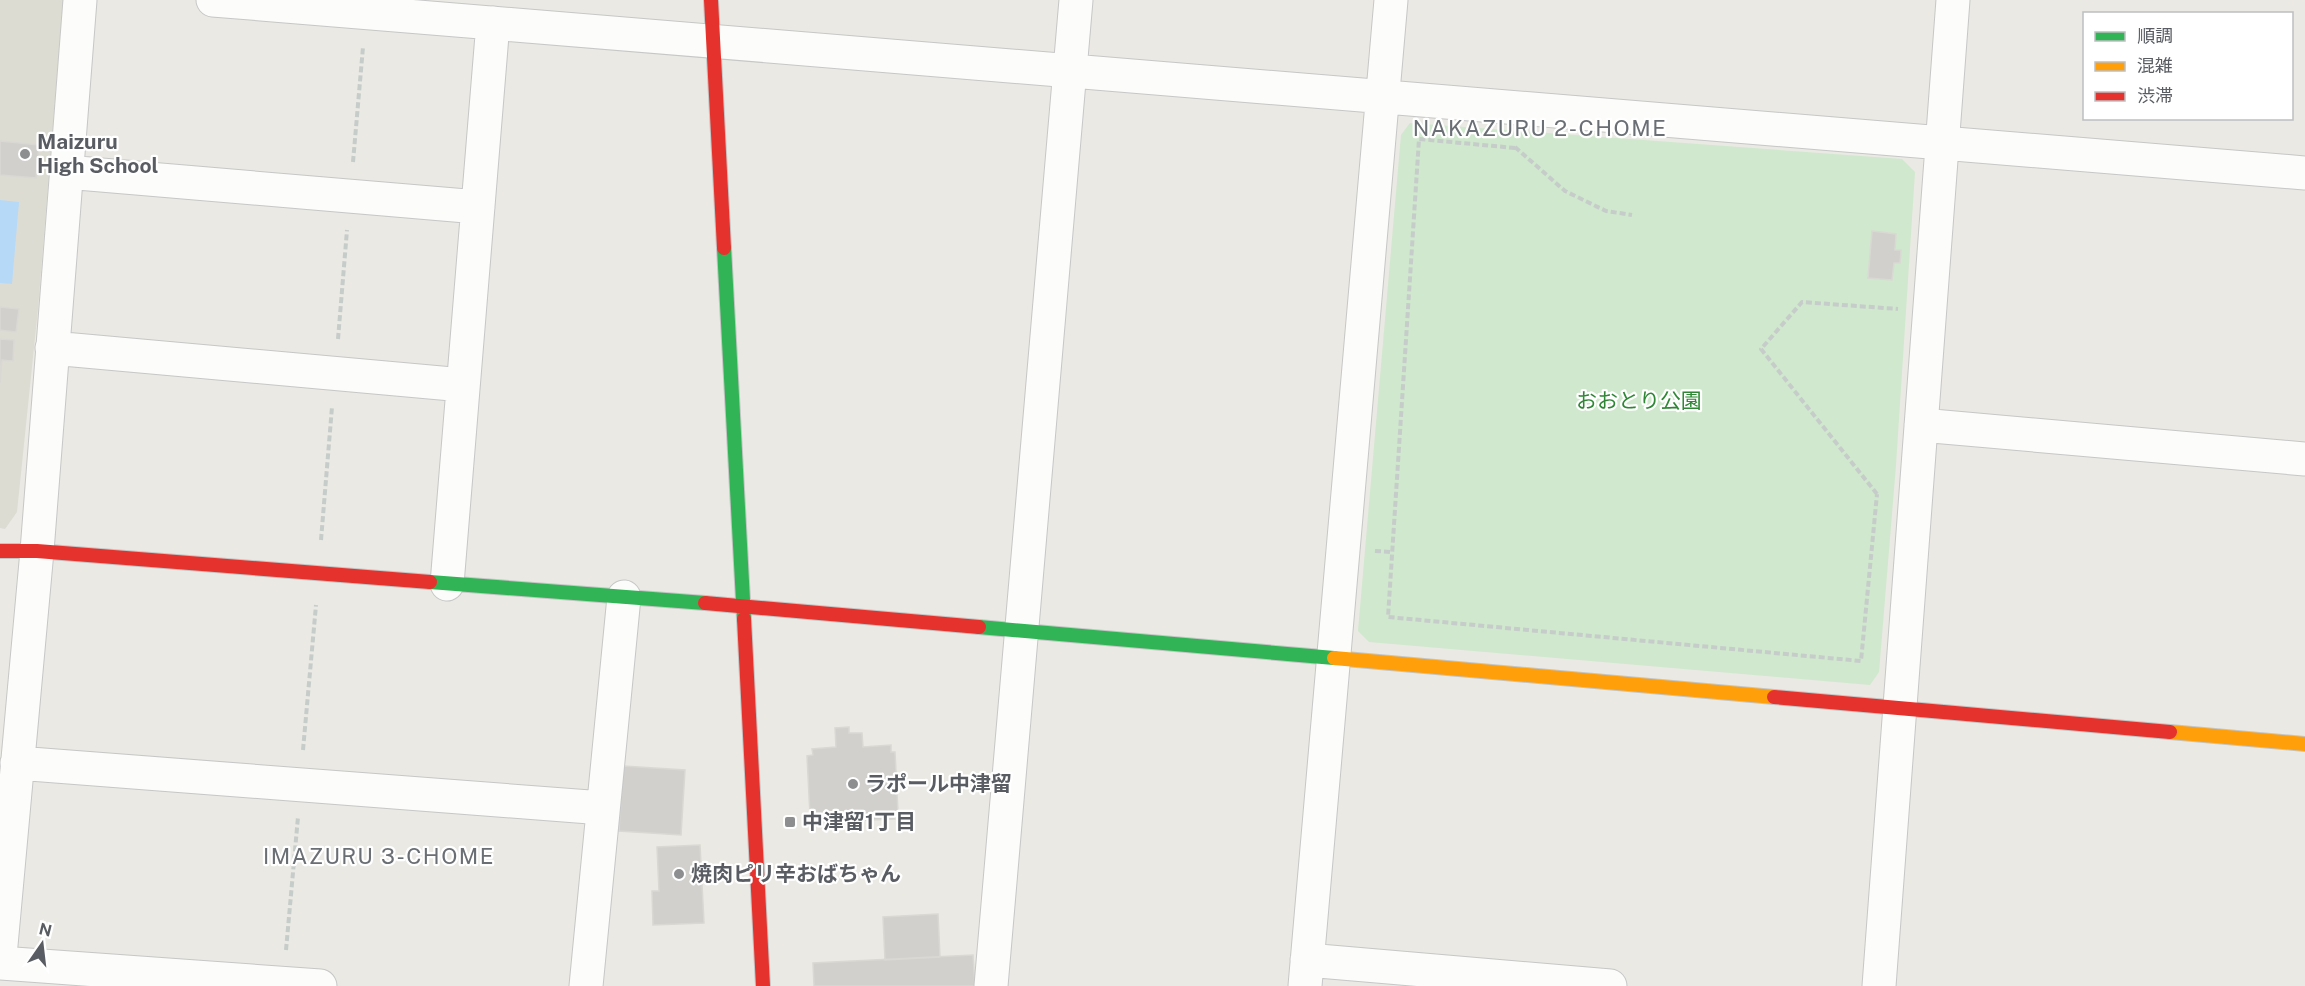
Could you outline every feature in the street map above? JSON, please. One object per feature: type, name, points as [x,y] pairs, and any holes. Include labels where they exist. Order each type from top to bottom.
[{"type":"street","points":[[0,956],[37,551],[80,0]]},
{"type":"street","points":[[213,0],[2305,173]]},
{"type":"street","points":[[711,0],[763,986]]},
{"type":"street","points":[[991,986],[1076,0]]},
{"type":"street","points":[[1391,0],[1306,973],[1610,986]]},
{"type":"street","points":[[1879,986],[1953,0]]},
{"type":"street","points":[[447,584],[493,23]]},
{"type":"street","points":[[66,172],[478,207]]},
{"type":"street","points":[[52,348],[463,385]]},
{"type":"street","points":[[1921,425],[2305,459]]},
{"type":"street","points":[[0,551],[37,551],[743,606],[2305,744]]},
{"type":"street","points":[[586,986],[624,597]]},
{"type":"street","points":[[17,763],[603,808]]},
{"type":"street","points":[[0,963],[320,986]]},
{"type":"path","points":[[352,172],[363,45]]},
{"type":"path","points":[[1514,108],[1515,148]]},
{"type":"path","points":[[1632,215],[1606,211],[1565,191],[1515,148],[1419,139],[1388,617],[1861,661],[1877,494]]},
{"type":"path","points":[[337,349],[348,220]]},
{"type":"path","points":[[1916,501],[1894,499],[1877,494],[1761,349],[1802,302],[1930,312]]},
{"type":"path","points":[[320,550],[333,396]]},
{"type":"path","points":[[303,760],[317,594]]},
{"type":"path","points":[[286,960],[298,808]]},
{"type":"shaded area","name":"Maizuru High School","points":[[0,0],[63,0],[38,309],[17,512],[5,529],[0,528]]},
{"type":"green space","name":"おおとり公園","points":[[1410,123],[1902,159],[1915,172],[1896,465],[1879,672],[1870,685],[1369,642],[1358,631],[1401,135]]},
{"type":"water","points":[[0,200],[19,202],[12,284],[0,283]]},
{"type":"building","points":[[0,141],[39,145],[36,178],[0,175]]},
{"type":"building","points":[[1872,231],[1896,234],[1895,250],[1901,250],[1900,263],[1894,263],[1892,280],[1868,278]]},
{"type":"building","points":[[0,307],[19,309],[16,332],[0,330]]},
{"type":"building","points":[[0,339],[14,340],[13,361],[2,360],[0,383]]},
{"type":"building","name":"ラポール中津留","points":[[849,727],[849,733],[862,733],[863,747],[891,745],[891,752],[895,752],[898,812],[894,812],[895,819],[815,822],[815,814],[810,815],[807,756],[813,755],[812,749],[836,747],[835,728]]},
{"type":"building","points":[[623,766],[685,770],[681,835],[619,831]]},
{"type":"building","name":"焼肉ピリ辛おばちゃん","points":[[700,845],[704,923],[653,925],[652,891],[659,891],[657,847]]},
{"type":"building","points":[[938,914],[940,957],[885,960],[883,917]]},
{"type":"building","points":[[973,955],[975,986],[814,986],[813,963]]},
{"type":"traffic: fast","points":[[724,248],[744,619]]},
{"type":"traffic: fast","points":[[430,582],[705,603]]},
{"type":"traffic: fast","points":[[979,627],[1334,658]]},
{"type":"traffic: slow","points":[[1334,658],[1774,697]]},
{"type":"traffic: slow","points":[[2170,732],[2305,744]]},
{"type":"traffic: jam","points":[[711,0],[724,248]]},
{"type":"traffic: jam","points":[[0,551],[37,551],[430,582]]},
{"type":"traffic: jam","points":[[705,603],[979,627]]},
{"type":"traffic: jam","points":[[744,619],[763,986]]},
{"type":"traffic: jam","points":[[1774,697],[2170,732]]},
{"type":"place","name":"Maizuru High School","points":[[25,154]]},
{"type":"place","name":"ラポール中津留","points":[[853,784]]},
{"type":"place","name":"中津留1丁目","points":[[790,822]]},
{"type":"place","name":"焼肉ピリ辛おばちゃん","points":[[679,874]]},
{"type":"district","name":"NAKAZURU 2-CHOME","points":[[1540,128]]},
{"type":"district","name":"IMAZURU 3-CHOME","points":[[379,856]]}]
